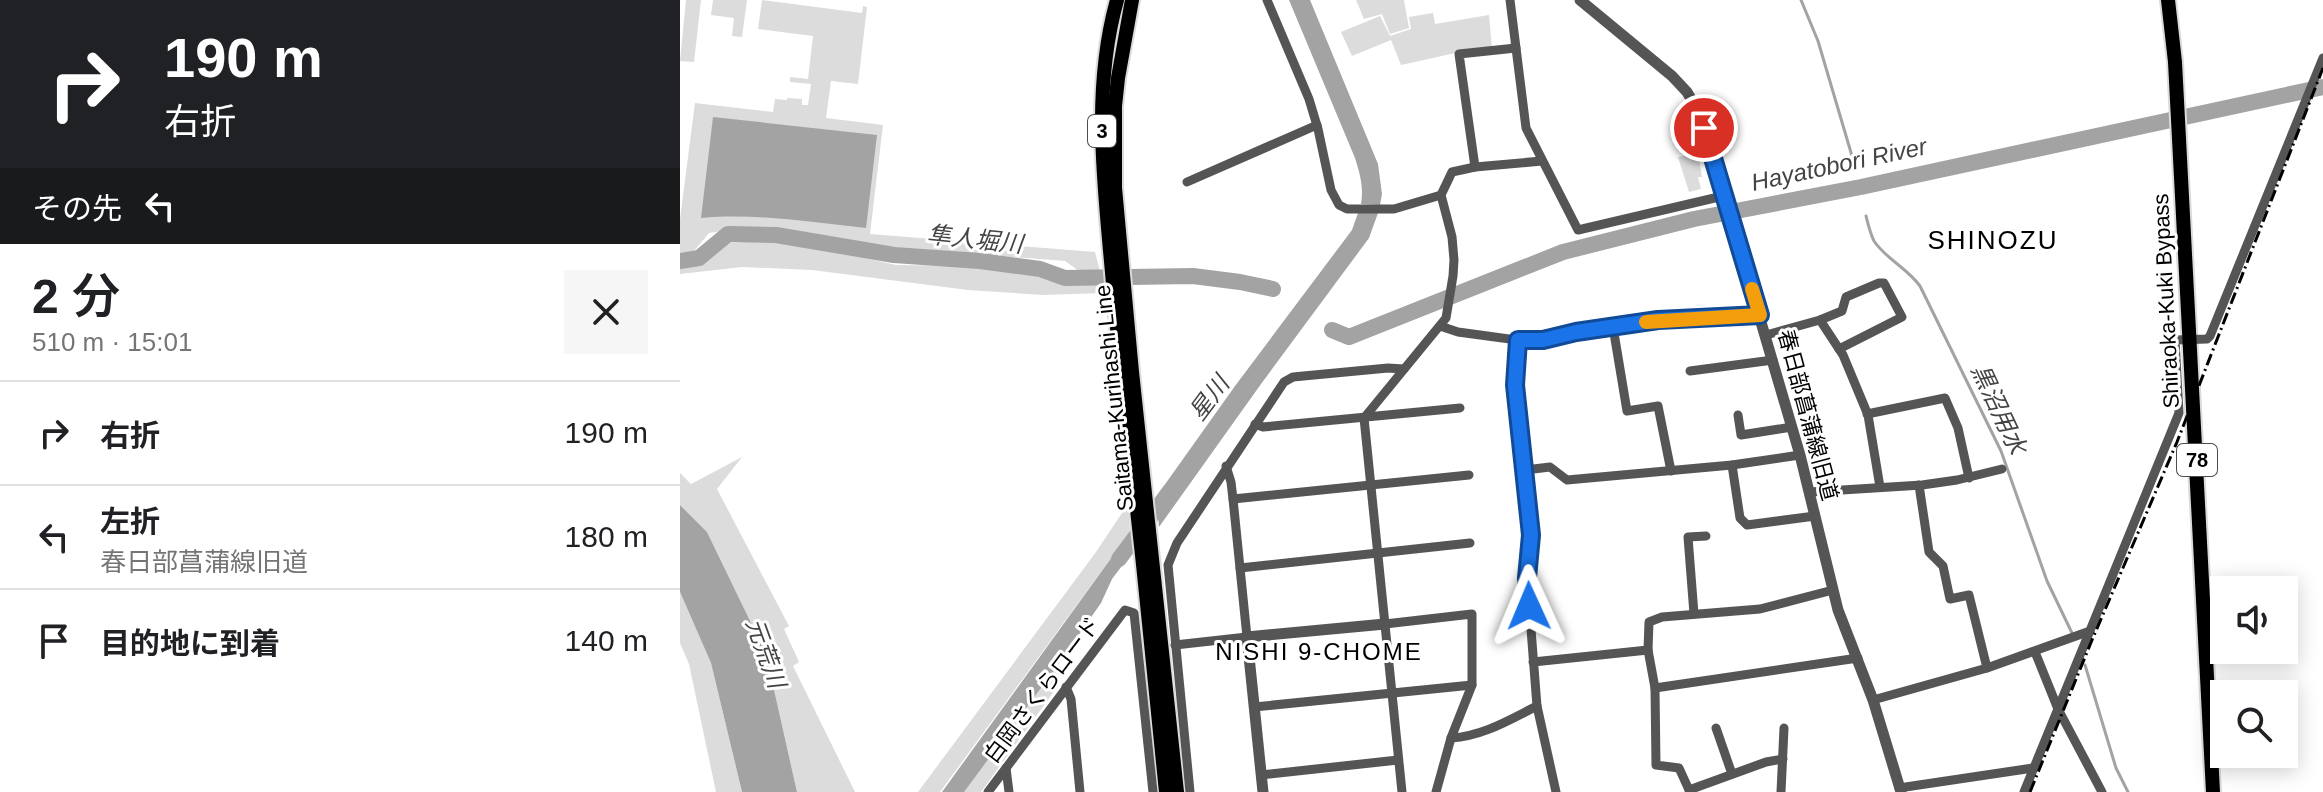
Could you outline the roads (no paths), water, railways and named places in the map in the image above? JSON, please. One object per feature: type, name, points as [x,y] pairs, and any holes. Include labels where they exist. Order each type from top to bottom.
[{"type":"main road","name":"Saitama-Kurihashi Line","points":[[1117,0],[1104,75],[1102,126],[1104,190],[1117,263]]},
{"type":"main road","name":"Saitama-Kurihashi Line","points":[[1132,0],[1120,58],[1115,106],[1117,263],[1136,505],[1166,792]]},
{"type":"main road","name":"Shiraoka-Kuki Bypass","points":[[2168,0],[2175,62],[2213,792]]},
{"type":"main road","name":"Saitama-Kurihashi Line","points":[[1119,286],[1146,491],[1177,792]]},
{"type":"street","points":[[1267,0],[1309,99],[1331,190],[1339,205],[1347,209],[1394,209],[1441,195]]},
{"type":"street","points":[[1510,0],[1526,128],[1578,230],[1724,199]]},
{"type":"street","name":"春日部菖蒲線旧道","points":[[1580,0],[1672,76],[1697,109],[1766,335],[1843,624],[1873,700],[1900,790]]},
{"type":"street","points":[[1475,167],[1459,54],[1516,48]]},
{"type":"street","points":[[2024,792],[2179,413],[2175,340],[2207,339],[2210,336],[2323,58]]},
{"type":"street","points":[[1187,182],[1317,125]]},
{"type":"street","points":[[1402,792],[1364,418],[1440,326],[1448,309],[1453,276],[1452,237],[1441,195],[1452,172],[1542,161]]},
{"type":"street","points":[[1766,335],[1842,311],[1846,297],[1884,283],[1902,317],[1839,349]]},
{"type":"street","points":[[1440,326],[1458,332],[1543,340],[1658,320],[1760,315]]},
{"type":"street","points":[[1820,320],[1839,349],[1867,414],[1880,487]]},
{"type":"street","points":[[1613,327],[1627,411],[1658,406],[1671,471]]},
{"type":"street","points":[[1518,340],[1515,385],[1531,535],[1527,578],[1533,662],[1537,706],[1556,792]]},
{"type":"street","points":[[1690,371],[1773,360]]},
{"type":"street","points":[[1190,792],[1169,558],[1226,466],[1284,382],[1293,377],[1404,369]]},
{"type":"street","points":[[1867,414],[1945,398],[1958,428],[1969,478]]},
{"type":"street","points":[[1255,424],[1263,427],[1460,408]]},
{"type":"street","points":[[1738,415],[1741,435],[1792,427]]},
{"type":"street","points":[[1525,470],[1550,467],[1567,480],[1732,465],[1800,455]]},
{"type":"street","points":[[1732,465],[1740,518],[1747,525],[1815,516]]},
{"type":"street","points":[[1226,466],[1233,499],[1263,792]]},
{"type":"street","points":[[1810,492],[1919,485],[1969,478],[2002,469]]},
{"type":"street","points":[[1233,499],[1469,475]]},
{"type":"street","points":[[1919,485],[1929,552],[1943,566],[1950,599],[1969,595],[1987,668]]},
{"type":"street","points":[[1694,614],[1688,537],[1706,536]]},
{"type":"street","points":[[1240,568],[1470,543]]},
{"type":"street","points":[[1783,759],[1766,762],[1690,791],[1679,768],[1656,765],[1655,688],[1648,650],[1649,622],[1662,617],[1760,609],[1833,590]]},
{"type":"street","name":"白岡さくらロード","points":[[988,792],[1125,610],[1134,613],[1153,792]]},
{"type":"street","points":[[1175,645],[1472,614],[1472,685],[1451,738],[1436,792]]},
{"type":"street","points":[[1873,700],[1987,668],[2090,631]]},
{"type":"street","points":[[1533,662],[1648,650]]},
{"type":"street","points":[[2035,652],[2058,709],[2102,792]]},
{"type":"street","points":[[1655,688],[1858,658]]},
{"type":"street","points":[[1254,707],[1472,685]]},
{"type":"street","points":[[1066,687],[1071,699],[1080,792]]},
{"type":"street","points":[[1451,738],[1467,737],[1495,727],[1537,706]]},
{"type":"street","points":[[1716,728],[1732,774]]},
{"type":"street","points":[[1781,792],[1784,728]]},
{"type":"street","points":[[1261,775],[1398,760]]},
{"type":"street","points":[[1006,768],[1009,792]]},
{"type":"street","points":[[1900,790],[2033,768]]},
{"type":"waterway","name":"黒沼用水","points":[[1801,0],[1818,41],[1852,156]]},
{"type":"waterway","name":"Hayatobori River","points":[[1332,330],[1349,337],[1563,252],[1694,219],[1861,187],[2323,87]]},
{"type":"waterway","name":"黒沼用水","points":[[1866,216],[1879,247],[1920,286],[2001,451],[2047,581],[2072,633]]},
{"type":"waterway","name":"隼人堀川","points":[[680,261],[699,258],[728,234],[776,235],[894,255],[1040,269],[1065,278],[1193,276],[1273,289]]},
{"type":"waterway","name":"星川","points":[[1119,559],[1170,491]]},
{"type":"waterway","name":"黒沼用水","points":[[2085,665],[2116,768],[2128,792]]},
{"type":"railway","points":[[2030,792],[2177,442],[2323,68]]},
{"type":"district","name":"SHINOZU","points":[[1993,240]]},
{"type":"district","name":"NISHI 9-CHOME","points":[[1319,651]]},
{"type":"water label","name":"元荒川","points":[[766,653]]}]
